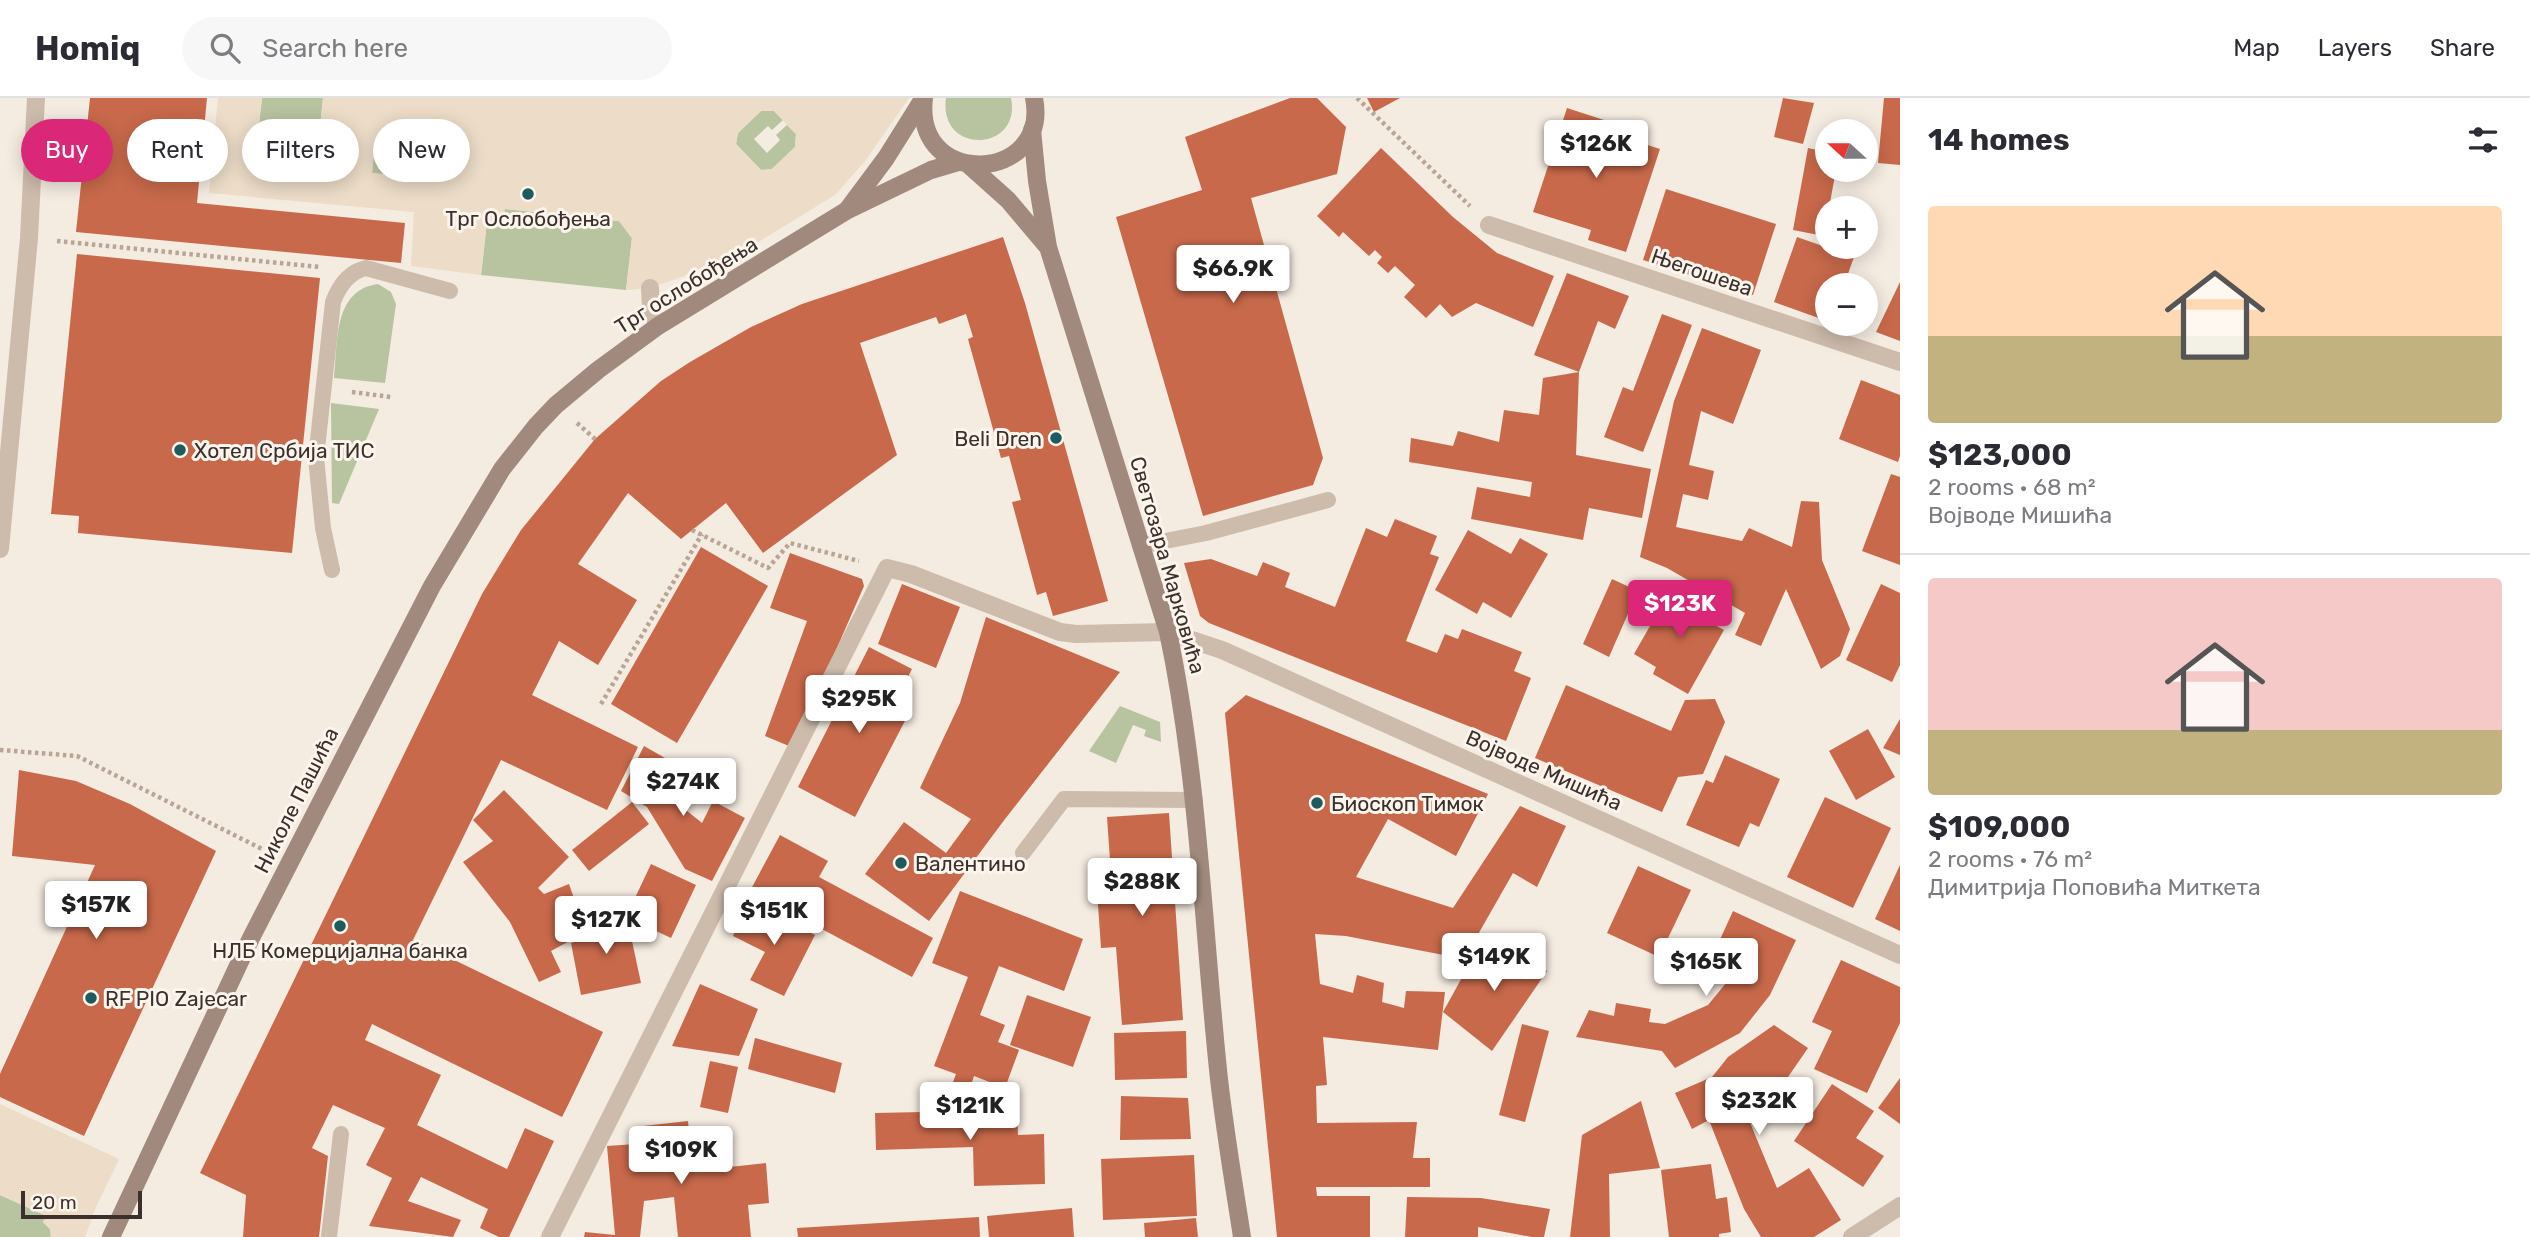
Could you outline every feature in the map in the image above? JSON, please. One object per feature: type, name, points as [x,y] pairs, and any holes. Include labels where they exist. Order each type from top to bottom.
[{"type":"street","points":[[0,549],[29,238],[36,98]]},
{"type":"street","name":"Светозара Марковића","points":[[924,98],[923,110],[930,137],[937,147],[964,164],[1008,200],[1048,247]]},
{"type":"street","name":"Трг ослобођења","points":[[846,211],[886,158],[924,98]]},
{"type":"street","name":"Светозара Марковића","points":[[1034,98],[1037,181],[1048,247],[1168,632],[1185,720],[1195,800],[1219,1076],[1242,1237]]},
{"type":"street","name":"Трг ослобођења","points":[[556,405],[658,326],[846,211],[931,170],[964,164],[996,164],[1007,159],[1017,151],[1047,98]]},
{"type":"street","name":"Његошева","points":[[1489,225],[1900,362]]},
{"type":"street","points":[[650,288],[651,308],[658,326]]},
{"type":"street","name":"Николе Пашића","points":[[111,1237],[251,938],[432,586],[502,469],[556,405]]},
{"type":"street","points":[[550,1237],[887,568]]},
{"type":"street","name":"Војводе Мишића","points":[[887,568],[911,574],[1060,632],[1168,632],[1222,650],[1900,954]]},
{"type":"street","points":[[1852,1237],[1900,1206]]},
{"type":"lane","points":[[332,570],[323,528],[316,458],[333,302],[341,284],[357,270],[374,270],[450,291]]},
{"type":"lane","points":[[1140,546],[1206,533],[1328,500]]},
{"type":"lane","points":[[1023,853],[1064,799],[1195,800]]},
{"type":"lane","points":[[329,1237],[341,1134]]},
{"type":"path","points":[[1357,98],[1489,225]]},
{"type":"path","points":[[29,238],[357,270]]},
{"type":"path","points":[[324,388],[391,397]]},
{"type":"path","points":[[692,530],[768,568],[790,543],[887,568]]},
{"type":"path","points":[[601,704],[702,534]]},
{"type":"path","points":[[0,750],[77,756],[272,854]]},
{"type":"green space","points":[[262,98],[323,98],[321,119],[260,119]]},
{"type":"green space","points":[[946,98],[1011,98],[1011,116],[1004,129],[993,137],[980,140],[966,138],[954,130],[947,117]]},
{"type":"green space","points":[[761,111],[774,111],[783,120],[772,130],[768,126],[754,139],[767,153],[780,140],[776,135],[787,125],[796,134],[795,147],[772,169],[761,170],[736,144],[738,133]]},
{"type":"green space","points":[[505,209],[619,221],[632,238],[626,290],[481,275],[487,222]]},
{"type":"green space","points":[[378,284],[391,292],[396,304],[385,383],[334,378],[338,334],[345,307],[363,288]]},
{"type":"green space","points":[[331,403],[379,409],[339,504],[332,503]]},
{"type":"green space","points":[[1120,706],[1160,722],[1161,742],[1144,736],[1146,730],[1133,725],[1116,763],[1089,751]]},
{"type":"green space","points":[[0,1195],[47,1216],[43,1222],[50,1229],[51,1237],[0,1237]]},
{"type":"shaded area","name":"Трг Ослобођења","points":[[218,98],[262,98],[260,119],[242,119],[242,182],[359,182],[359,119],[321,119],[323,98],[909,98],[865,161],[835,195],[760,241],[684,276],[650,288],[626,290],[632,238],[619,221],[505,209],[503,224],[487,222],[481,275],[411,266],[414,212],[209,193],[210,182],[228,182],[228,119],[216,119]],"holes":[[[761,111],[774,111],[796,134],[795,147],[772,169],[761,170],[736,144],[738,133]]]},
{"type":"shaded area","points":[[0,1104],[119,1159],[85,1237],[51,1237],[50,1229],[43,1222],[46,1216],[0,1195]]},
{"type":"building","points":[[90,98],[207,98],[205,119],[127,119],[127,182],[199,182],[197,203],[405,223],[401,263],[76,232],[81,182],[113,182],[113,119],[88,119]]},
{"type":"building","points":[[1290,98],[1317,98],[1346,127],[1337,174],[1251,198],[1323,458],[1313,485],[1203,516],[1116,217],[1202,190],[1185,137]]},
{"type":"building","points":[[1367,98],[1400,98],[1374,112]]},
{"type":"building","points":[[1783,98],[1814,103],[1803,144],[1774,137]]},
{"type":"building","points":[[1884,98],[1900,98],[1900,165],[1878,163]]},
{"type":"building","points":[[1567,108],[1604,120],[1601,130],[1660,149],[1626,252],[1588,240],[1591,230],[1533,212]]},
{"type":"building","points":[[1381,148],[1453,217],[1497,253],[1554,276],[1533,327],[1476,303],[1452,317],[1440,304],[1426,318],[1404,297],[1415,285],[1395,266],[1388,273],[1377,263],[1382,257],[1375,250],[1369,256],[1343,232],[1339,237],[1317,216]]},
{"type":"building","points":[[1808,148],[1815,149],[1815,182],[1834,182],[1831,196],[1815,196],[1815,234],[1793,230]]},
{"type":"building","points":[[1666,189],[1776,224],[1753,295],[1643,260]]},
{"type":"building","points":[[1003,237],[1025,303],[1108,601],[1053,616],[1046,592],[1037,595],[1012,502],[1021,500],[1009,456],[1001,458],[968,339],[973,337],[966,314],[939,324],[936,317],[860,343],[897,455],[763,553],[726,503],[681,539],[628,493],[578,564],[637,600],[598,665],[559,641],[532,695],[638,747],[607,810],[501,760],[413,940],[603,1032],[569,1103],[562,1117],[372,1024],[365,1040],[441,1075],[417,1125],[507,1169],[525,1128],[554,1141],[509,1237],[499,1237],[480,1228],[488,1209],[421,1177],[408,1201],[461,1220],[453,1237],[369,1226],[392,1178],[366,1165],[385,1128],[333,1105],[312,1148],[328,1156],[319,1237],[243,1237],[246,1195],[200,1173],[482,594],[521,530],[595,439],[661,381],[690,362],[751,327],[802,304]]},
{"type":"building","points":[[1797,237],[1815,243],[1815,259],[1853,259],[1848,273],[1815,273],[1815,317],[1774,302]]},
{"type":"building","name":"Хотел Србија ТИС","points":[[77,254],[320,278],[292,553],[78,533],[79,516],[51,514]]},
{"type":"building","points":[[1567,273],[1629,296],[1615,329],[1598,321],[1579,372],[1534,355]]},
{"type":"building","points":[[1900,282],[1900,341],[1878,333]]},
{"type":"building","points":[[1662,314],[1692,325],[1643,452],[1604,437],[1623,387],[1633,391]]},
{"type":"building","points":[[1702,328],[1761,350],[1733,424],[1701,411],[1689,465],[1714,471],[1708,500],[1683,494],[1676,527],[1742,541],[1749,528],[1792,547],[1801,501],[1819,502],[1822,560],[1850,629],[1840,656],[1821,669],[1786,589],[1761,646],[1735,635],[1745,613],[1667,568],[1640,557],[1674,401]]},
{"type":"building","points":[[1579,372],[1576,455],[1651,469],[1642,518],[1589,508],[1583,540],[1471,519],[1477,487],[1530,497],[1532,482],[1409,462],[1411,438],[1453,446],[1458,431],[1499,442],[1504,410],[1539,415],[1543,378]]},
{"type":"building","points":[[1861,380],[1900,395],[1898,462],[1839,439]]},
{"type":"building","points":[[1891,474],[1900,477],[1900,565],[1862,551]]},
{"type":"building","points":[[1395,519],[1437,536],[1430,554],[1439,557],[1406,641],[1437,653],[1445,634],[1458,639],[1462,629],[1522,652],[1514,671],[1531,678],[1506,741],[1209,623],[1200,616],[1184,563],[1211,559],[1257,576],[1263,562],[1290,573],[1285,587],[1335,607],[1366,528],[1387,537]]},
{"type":"building","points":[[1468,530],[1511,554],[1520,538],[1548,554],[1511,618],[1483,602],[1477,614],[1435,590]]},
{"type":"building","points":[[701,547],[768,586],[677,743],[611,704]]},
{"type":"building","points":[[790,553],[862,579],[864,586],[826,673],[789,746],[765,736],[807,621],[770,608]]},
{"type":"building","points":[[1612,579],[1638,591],[1609,657],[1583,644]]},
{"type":"building","points":[[902,584],[960,607],[936,668],[878,644]]},
{"type":"building","points":[[1674,584],[1710,604],[1702,618],[1724,630],[1688,694],[1653,674],[1656,667],[1634,654]]},
{"type":"building","points":[[1881,584],[1900,593],[1900,665],[1892,682],[1846,660]]},
{"type":"building","points":[[986,617],[1120,672],[929,921],[865,874],[904,822],[946,853],[971,819],[920,788],[960,703]]},
{"type":"building","points":[[869,647],[912,669],[893,707],[908,715],[855,817],[798,787]]},
{"type":"building","points":[[1566,685],[1671,731],[1685,700],[1715,699],[1725,722],[1703,774],[1678,777],[1662,812],[1535,758]]},
{"type":"building","points":[[1246,695],[1488,794],[1456,856],[1388,819],[1356,877],[1453,908],[1520,806],[1566,826],[1537,887],[1513,873],[1464,959],[1346,936],[1315,934],[1320,984],[1353,993],[1357,975],[1384,983],[1382,1002],[1404,1008],[1406,991],[1445,992],[1438,1050],[1323,1037],[1327,1085],[1316,1086],[1317,1123],[1417,1122],[1413,1158],[1430,1158],[1430,1187],[1316,1187],[1317,1196],[1370,1196],[1370,1237],[1277,1237],[1225,713]]},
{"type":"building","points":[[1900,719],[1900,755],[1883,748]]},
{"type":"building","points":[[1868,729],[1895,777],[1856,800],[1829,751]]},
{"type":"building","points":[[644,746],[672,762],[661,790],[702,823],[713,801],[745,818],[712,881],[685,869],[647,807],[621,791]]},
{"type":"building","points":[[1725,755],[1780,779],[1759,827],[1750,823],[1739,847],[1686,825],[1706,780],[1713,783]]},
{"type":"building","points":[[19,770],[76,781],[130,804],[216,851],[84,1136],[0,1097],[0,1074],[95,865],[12,856]]},
{"type":"building","points":[[504,790],[569,857],[538,888],[544,894],[569,884],[586,932],[551,951],[561,972],[539,982],[510,922],[463,862],[493,841],[473,820]]},
{"type":"building","points":[[1825,797],[1891,828],[1853,908],[1787,877]]},
{"type":"building","points":[[632,802],[649,824],[589,871],[572,850]]},
{"type":"building","points":[[1169,813],[1183,1020],[1122,1025],[1116,947],[1101,948],[1096,876],[1111,874],[1107,817]]},
{"type":"building","points":[[780,835],[828,861],[819,877],[933,938],[912,977],[750,891]]},
{"type":"building","points":[[651,864],[696,885],[671,938],[626,917]]},
{"type":"building","points":[[1900,865],[1900,931],[1875,919]]},
{"type":"building","points":[[1638,866],[1691,890],[1659,957],[1607,933]]},
{"type":"building","points":[[960,891],[1083,939],[1064,991],[999,966],[980,1015],[1005,1025],[998,1042],[1019,1050],[1005,1088],[974,1076],[966,1100],[949,1093],[956,1074],[934,1066],[968,977],[932,963]]},
{"type":"building","points":[[749,902],[815,935],[784,996],[750,980],[765,952],[733,936]]},
{"type":"building","points":[[614,906],[620,929],[629,927],[641,983],[581,995],[571,943],[595,936],[590,914]]},
{"type":"building","points":[[1733,911],[1796,940],[1770,995],[1740,1033],[1675,1068],[1662,1051],[1576,1037],[1589,1010],[1614,1016],[1616,1003],[1651,1009],[1649,1022],[1665,1024],[1708,1005],[1731,977],[1708,966]]},
{"type":"building","points":[[1508,943],[1547,971],[1492,1051],[1443,1012],[1470,963]]},
{"type":"building","points":[[1841,960],[1900,987],[1900,1023],[1867,1093],[1814,1069],[1832,1031],[1812,1022]]},
{"type":"building","points":[[700,984],[758,1009],[739,1056],[672,1046]]},
{"type":"building","points":[[1027,995],[1091,1017],[1073,1067],[1010,1045]]},
{"type":"building","points":[[1522,1024],[1549,1031],[1525,1122],[1499,1115]]},
{"type":"building","points":[[1774,1025],[1808,1048],[1766,1109],[1744,1091],[1739,1096],[1777,1188],[1809,1168],[1841,1220],[1814,1237],[1761,1237],[1744,1209],[1709,1120],[1692,1129],[1675,1093],[1712,1077],[1728,1057]]},
{"type":"building","points":[[1186,1031],[1187,1078],[1115,1080],[1114,1033]]},
{"type":"building","points":[[755,1038],[842,1063],[835,1093],[748,1069]]},
{"type":"building","points":[[710,1061],[738,1067],[728,1113],[700,1107]]},
{"type":"building","points":[[1900,1078],[1900,1124],[1878,1108]]},
{"type":"building","points":[[1832,1084],[1874,1111],[1856,1138],[1884,1156],[1863,1187],[1794,1141]]},
{"type":"building","points":[[1121,1096],[1188,1098],[1191,1139],[1120,1140]]},
{"type":"building","points":[[1641,1101],[1660,1168],[1609,1174],[1610,1237],[1570,1237],[1582,1135]]},
{"type":"building","points":[[1017,1110],[1018,1135],[1044,1134],[1045,1184],[974,1186],[973,1147],[876,1150],[875,1113]]},
{"type":"building","points":[[688,1121],[693,1171],[766,1163],[769,1203],[748,1205],[751,1237],[678,1237],[674,1197],[644,1201],[640,1237],[584,1237],[585,1232],[615,1235],[607,1146],[636,1144],[634,1127]]},
{"type":"building","points":[[1194,1155],[1197,1216],[1103,1220],[1101,1159]]},
{"type":"building","points":[[1711,1164],[1716,1199],[1727,1197],[1731,1232],[1719,1234],[1719,1237],[1669,1237],[1661,1170]]},
{"type":"building","points":[[1407,1197],[1481,1198],[1550,1209],[1544,1237],[1478,1227],[1478,1237],[1405,1237]]},
{"type":"building","points":[[1072,1208],[1074,1237],[989,1237],[987,1216]]},
{"type":"building","points":[[979,1217],[980,1237],[798,1237],[797,1228]]},
{"type":"building","points":[[1196,1218],[1198,1237],[1145,1237],[1144,1223]]},
{"type":"place","name":"Трг Ослобођења","points":[[528,194]]},
{"type":"place","name":"Beli Dren","points":[[1056,438]]},
{"type":"place","name":"Хотел Србија ТИС","points":[[180,450]]},
{"type":"place","name":"Биоскоп Тимок","points":[[1317,803]]},
{"type":"place","name":"Валентино","points":[[901,863]]},
{"type":"place","name":"НЛБ Комерцијална банка","points":[[340,926]]},
{"type":"place","name":"RF PIO Zajecar","points":[[91,998]]}]
